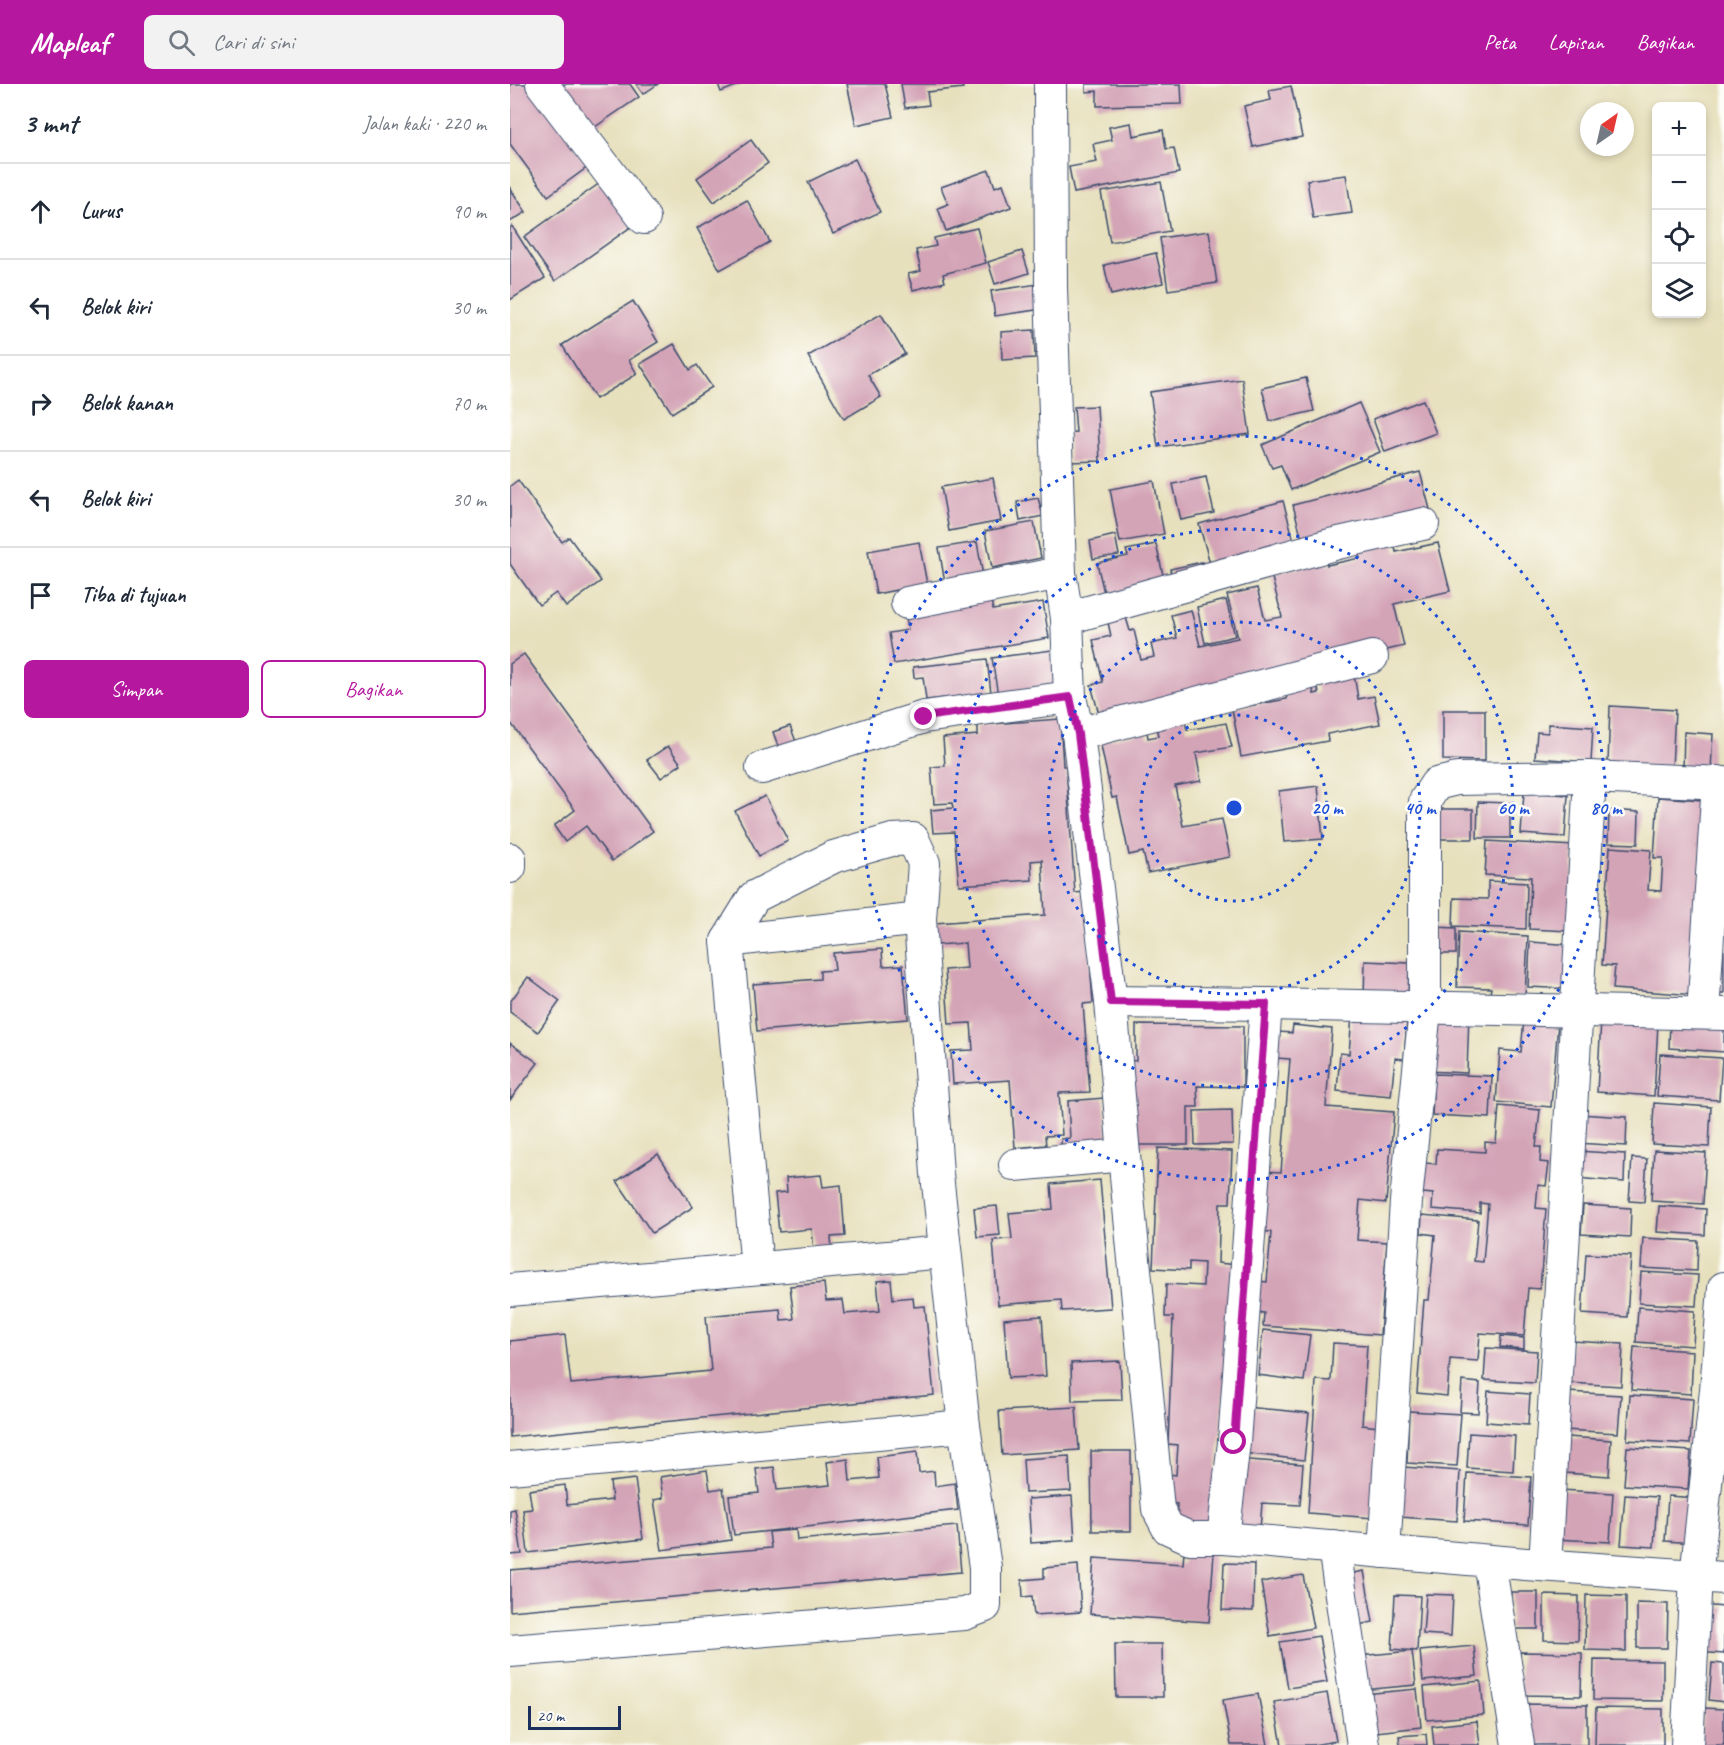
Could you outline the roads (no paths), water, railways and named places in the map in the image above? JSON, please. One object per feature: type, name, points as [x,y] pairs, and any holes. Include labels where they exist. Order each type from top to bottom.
[{"type":"street","points":[[542,84],[644,218]]},
{"type":"street","points":[[1050,84],[1051,287],[1060,573],[1067,618],[1070,697],[1078,734],[1111,1002],[1158,1509],[1168,1528],[1190,1538],[1223,1538],[1710,1577]]},
{"type":"street","points":[[1067,618],[1334,544],[1423,524]]},
{"type":"street","points":[[907,603],[1060,573]]},
{"type":"street","points":[[1078,734],[1372,657]]},
{"type":"street","points":[[762,768],[924,717],[1070,697]]},
{"type":"street","points":[[1111,1002],[1266,1004],[1425,1009],[1713,1014],[1721,782],[1590,777],[1457,779],[1436,784],[1425,801],[1425,1009],[1406,1201],[1384,1552]]},
{"type":"street","points":[[1545,1565],[1590,777]]},
{"type":"street","points":[[510,1651],[964,1614],[985,1606],[985,1567],[964,1426],[945,1252],[920,919],[924,863],[913,839],[892,840],[833,857],[754,897],[727,942],[757,1268]]},
{"type":"street","points":[[510,859],[510,867]]},
{"type":"street","points":[[727,942],[920,919]]},
{"type":"street","points":[[1223,1538],[1234,1442],[1266,1004]]},
{"type":"street","points":[[1015,1166],[1124,1155]]},
{"type":"street","points":[[510,1290],[945,1252]]},
{"type":"street","points":[[1688,1745],[1710,1577],[1716,1390],[1724,1288]]},
{"type":"street","points":[[510,1468],[964,1426]]},
{"type":"street","points":[[1334,1548],[1363,1745]]},
{"type":"street","points":[[1489,1561],[1518,1745]]}]
